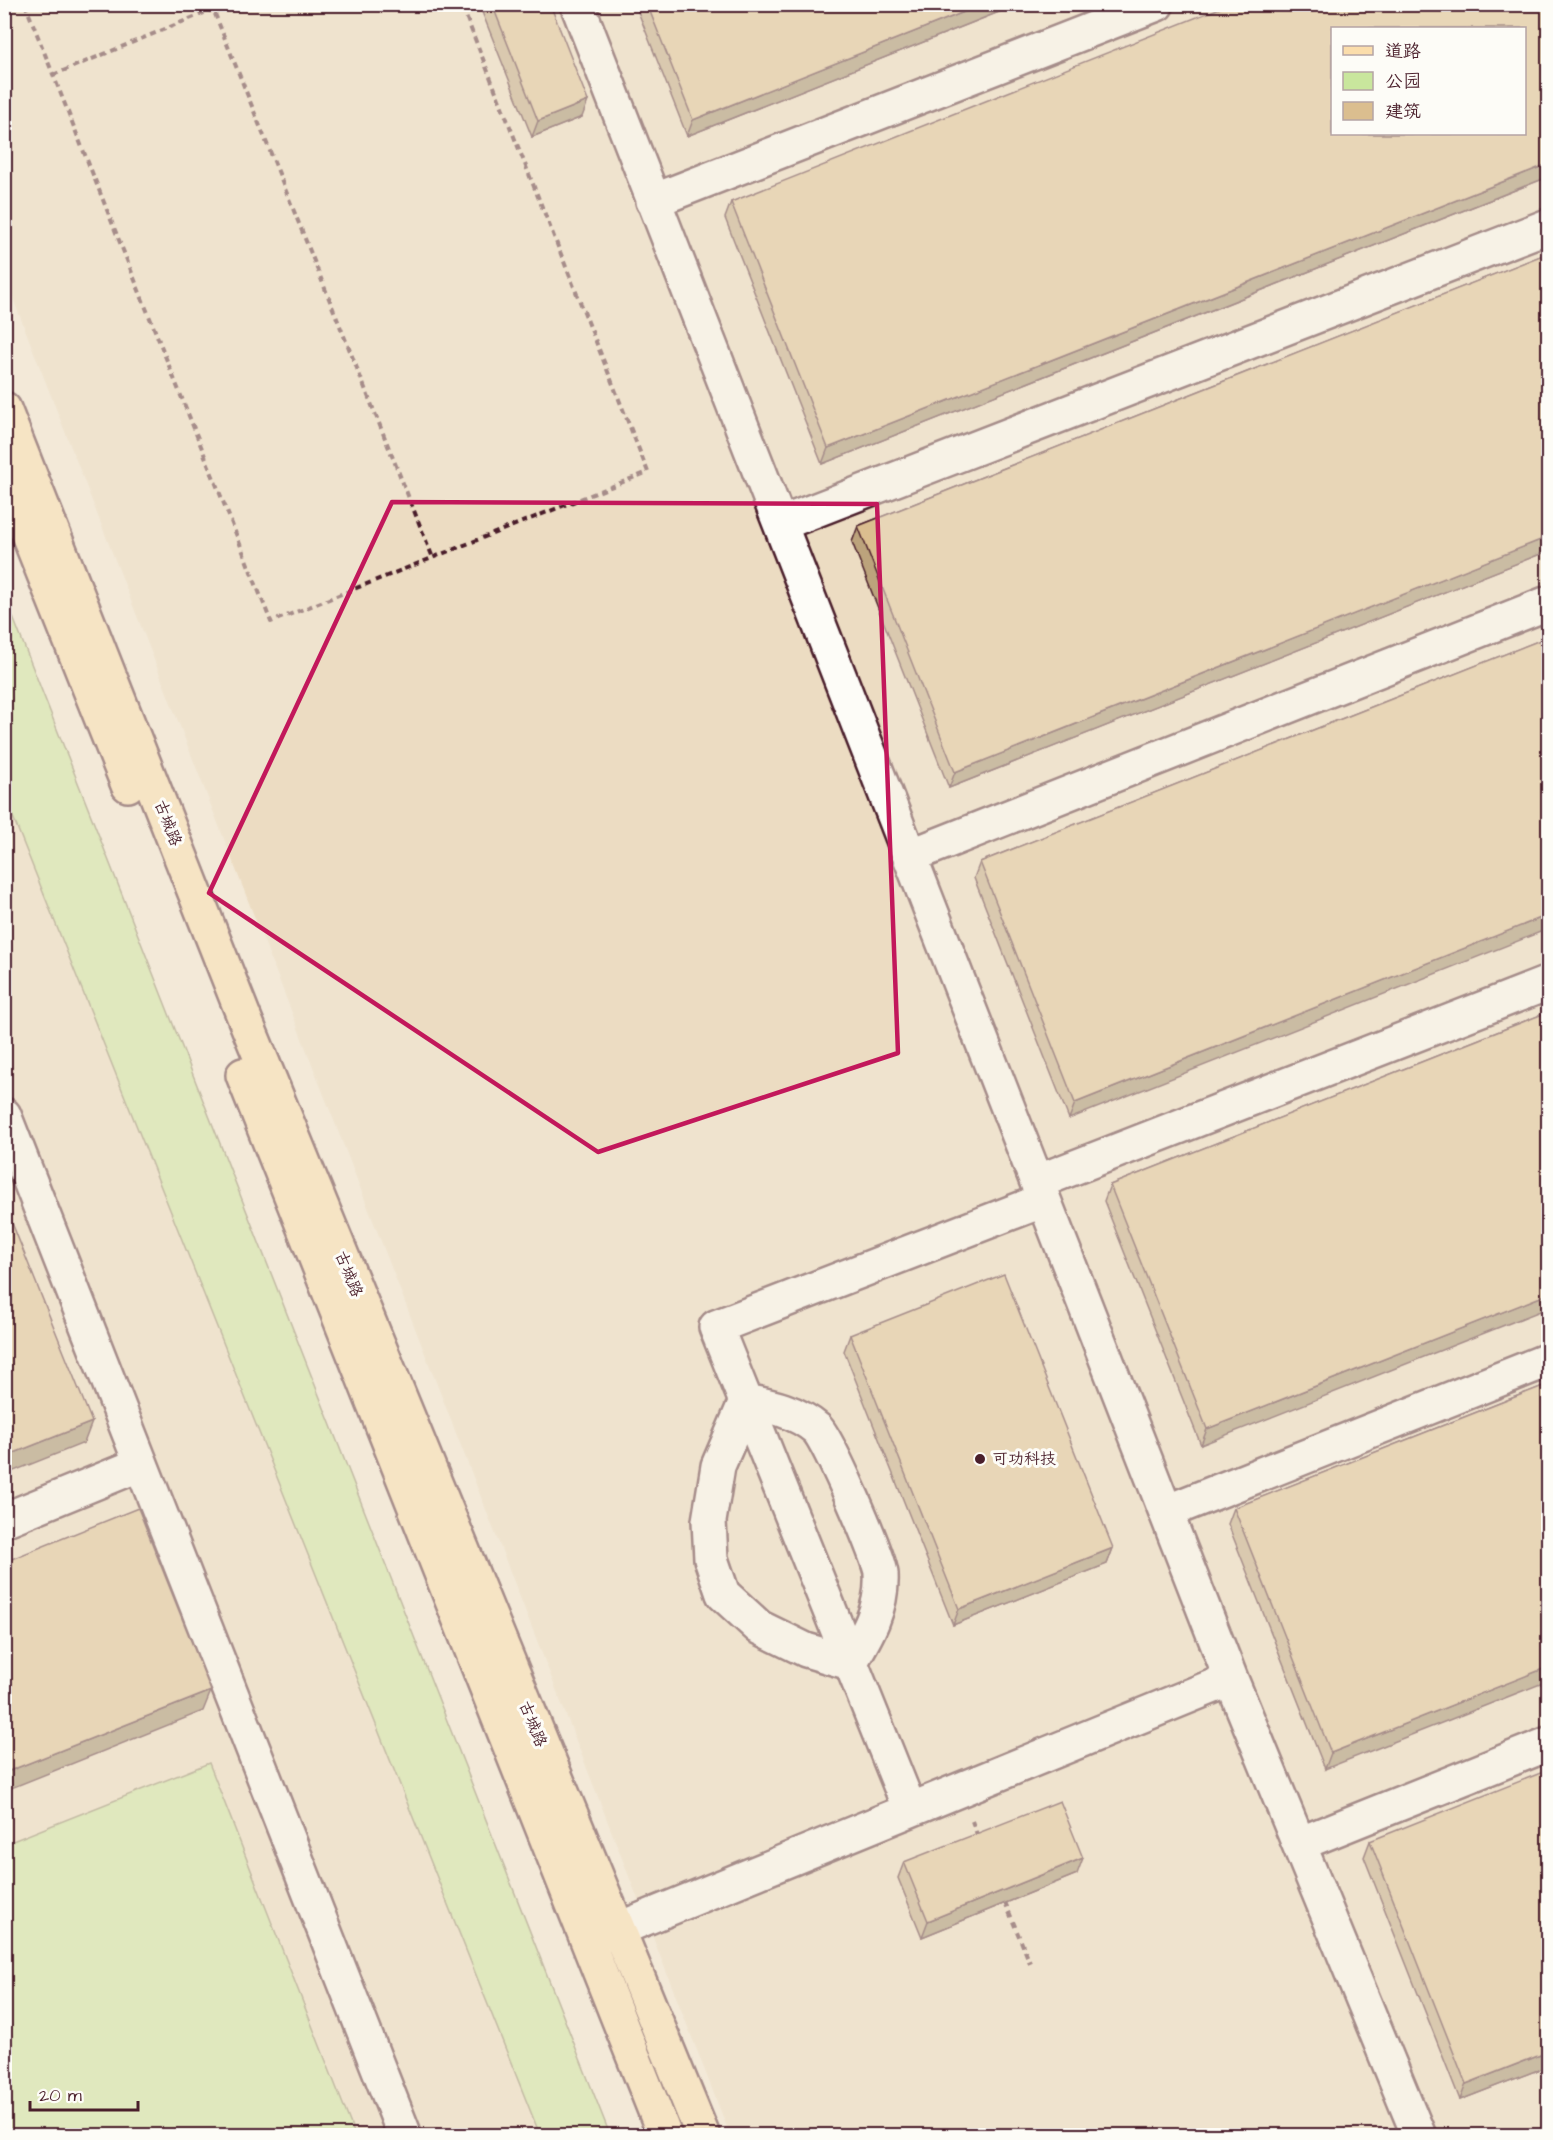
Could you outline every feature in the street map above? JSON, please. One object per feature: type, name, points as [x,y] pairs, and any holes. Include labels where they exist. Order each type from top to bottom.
[{"type":"main road","name":"古城路","points":[[4,409],[244,1017],[703,2136]]},
{"type":"main road","name":"古城路","points":[[4,474],[665,2136]]},
{"type":"lane","points":[[577,4],[1231,1678],[1419,2136]]},
{"type":"lane","points":[[653,201],[1157,4]]},
{"type":"lane","points":[[780,525],[1548,226]]},
{"type":"lane","points":[[910,856],[1548,603]]},
{"type":"lane","points":[[910,1810],[716,1327],[1548,982]]},
{"type":"lane","points":[[4,1116],[405,2136]]},
{"type":"lane","points":[[1166,1512],[1548,1360]]},
{"type":"lane","points":[[746,1401],[783,1408],[818,1429],[831,1448],[882,1572],[879,1599],[871,1629],[850,1663]]},
{"type":"lane","points":[[746,1401],[718,1466],[709,1521],[711,1559],[723,1594],[759,1626],[806,1650],[850,1663]]},
{"type":"lane","points":[[4,1520],[141,1464]]},
{"type":"lane","points":[[588,1942],[1231,1678]]},
{"type":"lane","points":[[1299,1844],[1548,1744]]},
{"type":"path","points":[[25,4],[271,622],[648,472],[461,4]]},
{"type":"path","points":[[53,75],[212,7],[226,4]]},
{"type":"path","points":[[212,7],[434,558]]},
{"type":"path","points":[[1005,1902],[1030,1963]]},
{"type":"highlighted area","points":[[392,502],[877,504],[898,1053],[598,1152],[209,893]]},
{"type":"shaded area","points":[[5,5],[1548,5],[1548,2135],[730,2135],[5,278]]},
{"type":"shaded area","points":[[5,797],[540,2135],[5,2135]]},
{"type":"green space","points":[[5,597],[610,2135],[540,2135],[5,797]]},
{"type":"green space","points":[[209,1763],[355,2135],[5,2135],[5,1844]]},
{"type":"building","points":[[492,4],[550,4],[588,101],[538,121]]},
{"type":"building","points":[[647,4],[984,4],[693,120]]},
{"type":"building","points":[[1230,4],[1548,4],[1548,164],[828,448],[731,202]]},
{"type":"building","points":[[1548,253],[1548,537],[955,772],[858,526]]},
{"type":"building","points":[[1548,637],[1548,915],[1075,1103],[980,862]]},
{"type":"building","points":[[1548,1012],[1548,1294],[1207,1429],[1110,1185]]},
{"type":"building","points":[[4,1203],[92,1422],[4,1457]]},
{"type":"building","points":[[1004,1274],[1113,1548],[959,1609],[850,1335]]},
{"type":"building","points":[[1548,1384],[1548,1667],[1331,1753],[1234,1508]]},
{"type":"building","points":[[138,1508],[211,1691],[4,1773],[4,1562]]},
{"type":"building","points":[[1548,1770],[1548,2052],[1466,2084],[1370,1841]]},
{"type":"building","points":[[1060,1801],[1083,1858],[928,1921],[904,1862]]},
{"type":"place","name":"可功科技","points":[[980,1459]]}]
